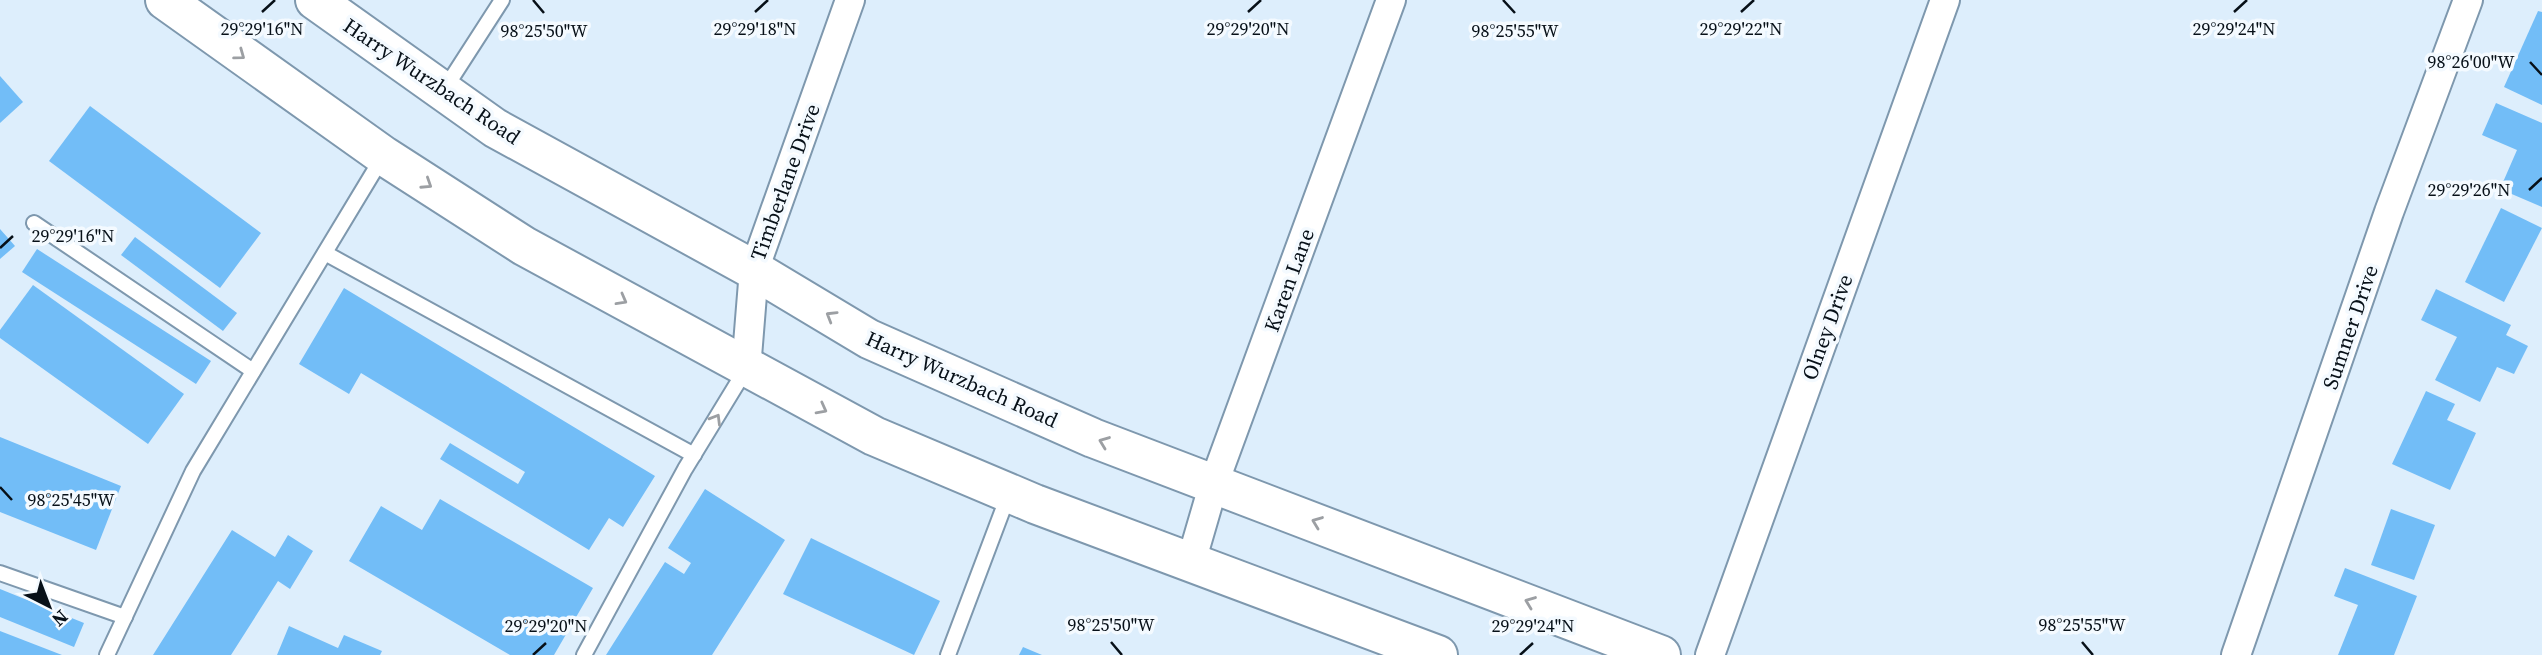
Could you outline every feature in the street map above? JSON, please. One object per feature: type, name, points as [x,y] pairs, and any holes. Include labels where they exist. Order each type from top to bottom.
[{"type":"main road","points":[[165,0],[384,156],[524,246],[746,369],[874,436],[1009,494],[1438,655]]},
{"type":"main road","name":"Harry Wurzbach Road","points":[[315,0],[495,128],[754,270],[870,339],[1093,438],[1661,655]]},
{"type":"street","name":"Timberlane Drive","points":[[746,369],[754,270],[850,0]]},
{"type":"street","name":"Karen Lane","points":[[1191,562],[1214,483],[1391,0]]},
{"type":"street","name":"Olney Drive","points":[[1710,655],[1945,0]]},
{"type":"street","name":"Sumner Drive","points":[[2236,655],[2389,212],[2468,0]]},
{"type":"lane","points":[[443,91],[502,0]]},
{"type":"lane","points":[[107,655],[193,471],[384,156]]},
{"type":"lane","points":[[34,223],[253,371]]},
{"type":"lane","points":[[325,253],[694,455]]},
{"type":"lane","points":[[584,655],[685,469],[746,369]]},
{"type":"lane","points":[[947,655],[1009,494]]},
{"type":"lane","points":[[0,573],[125,617]]},
{"type":"building","points":[[2538,11],[2542,12],[2542,105],[2504,87]]},
{"type":"building","points":[[0,76],[23,102],[0,123]]},
{"type":"building","points":[[2496,103],[2542,123],[2542,207],[2500,189],[2517,150],[2482,135]]},
{"type":"building","points":[[90,106],[261,233],[220,288],[49,161]]},
{"type":"building","points":[[2501,208],[2542,228],[2504,302],[2465,282]]},
{"type":"building","points":[[0,229],[15,246],[0,259]]},
{"type":"building","points":[[135,237],[237,313],[223,331],[121,255]]},
{"type":"building","points":[[37,249],[211,361],[196,384],[22,272]]},
{"type":"building","points":[[33,285],[184,394],[148,444],[0,338],[0,330]]},
{"type":"building","points":[[344,288],[655,476],[623,527],[609,518],[589,550],[440,459],[450,443],[518,484],[525,472],[361,373],[349,394],[299,364]]},
{"type":"building","points":[[2436,289],[2511,325],[2506,335],[2528,346],[2514,374],[2497,367],[2480,402],[2435,380],[2457,337],[2421,320]]},
{"type":"building","points":[[2426,391],[2455,404],[2447,420],[2476,433],[2450,490],[2392,464]]},
{"type":"building","points":[[0,437],[121,486],[96,550],[0,512]]},
{"type":"building","points":[[705,489],[785,540],[712,655],[606,655],[665,562],[684,574],[691,563],[668,548]]},
{"type":"building","points":[[440,499],[593,588],[554,655],[510,655],[349,561],[381,506],[422,530]]},
{"type":"building","points":[[2391,509],[2435,525],[2414,580],[2371,565]]},
{"type":"building","points":[[232,530],[275,557],[288,535],[313,551],[290,589],[278,581],[231,655],[153,655]]},
{"type":"building","points":[[811,538],[940,601],[914,655],[783,594]]},
{"type":"building","points":[[2345,568],[2417,596],[2394,655],[2338,655],[2358,605],[2334,596]]},
{"type":"building","points":[[0,589],[84,623],[74,647],[0,617]]},
{"type":"building","points":[[289,626],[338,648],[344,635],[382,651],[380,655],[277,655]]},
{"type":"building","points":[[0,631],[62,655],[0,655]]},
{"type":"building","points":[[1023,647],[1042,655],[1019,655]]}]
